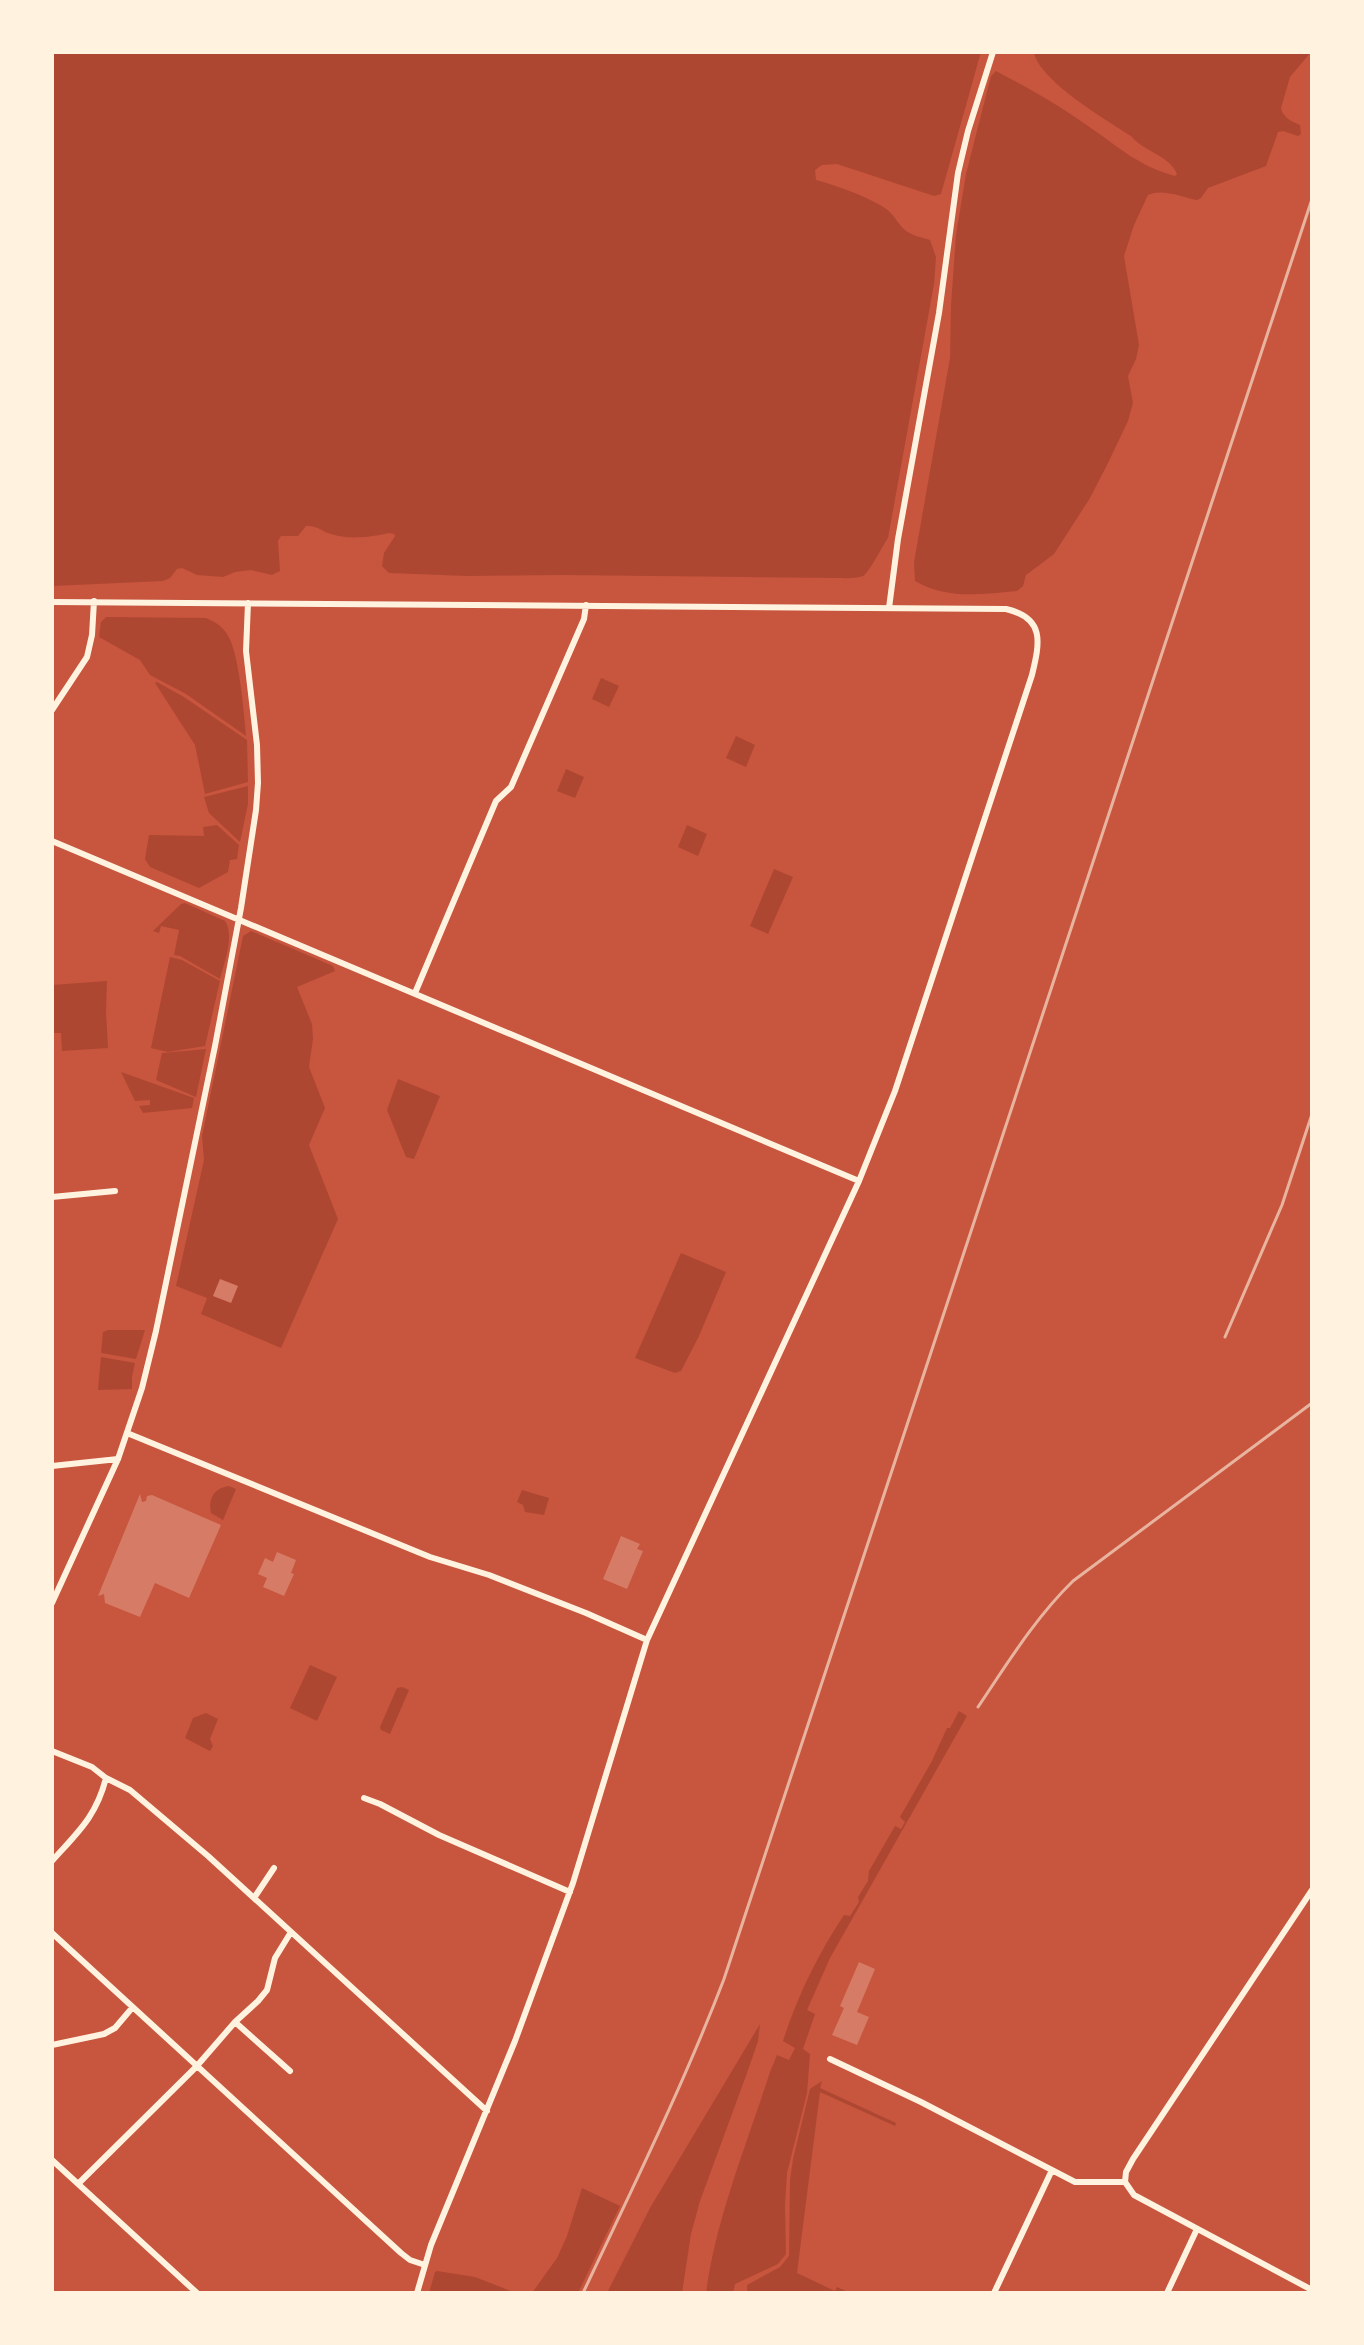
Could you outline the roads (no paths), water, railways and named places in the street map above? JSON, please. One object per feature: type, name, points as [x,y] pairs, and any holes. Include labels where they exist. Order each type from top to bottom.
[{"type":"street","points":[[889,608],[939,313],[958,173],[993,52]]},
{"type":"street","points":[[52,710],[87,657],[94,601]]},
{"type":"street","points":[[52,602],[1006,609],[1028,617],[1038,637],[1032,675],[896,1089],[859,1181],[647,1640],[570,1892],[425,2265],[417,2293]]},
{"type":"street","points":[[52,1603],[118,1459],[142,1388],[215,1046],[256,810],[257,745],[246,651],[248,603]]},
{"type":"street","points":[[415,993],[496,801],[511,787],[584,619],[586,605]]},
{"type":"street","points":[[52,841],[859,1181]]},
{"type":"street","points":[[52,1197],[115,1191]]},
{"type":"street","points":[[127,1433],[430,1557],[489,1575],[647,1640]]},
{"type":"street","points":[[52,1466],[118,1459]]},
{"type":"street","points":[[52,1751],[92,1767],[130,1790],[254,1898],[487,2111]]},
{"type":"street","points":[[52,1861],[89,1820],[106,1778]]},
{"type":"street","points":[[364,1798],[439,1835],[570,1892]]},
{"type":"street","points":[[254,1898],[274,1868]]},
{"type":"street","points":[[1312,1890],[1133,2159],[1125,2182],[1134,2195],[1312,2290]]},
{"type":"street","points":[[78,2184],[196,2067],[267,1990],[275,1958],[291,1932]]},
{"type":"street","points":[[52,1933],[401,2253],[425,2265]]},
{"type":"street","points":[[52,2045],[104,2034],[115,2028],[132,2008]]},
{"type":"street","points":[[235,2022],[290,2071]]},
{"type":"street","points":[[830,2059],[921,2102],[1075,2182],[1125,2182]]},
{"type":"street","points":[[52,2160],[197,2293]]},
{"type":"street","points":[[994,2293],[1052,2170]]},
{"type":"street","points":[[1167,2293],[1197,2229]]},
{"type":"railway","points":[[583,2293],[674,2098],[724,1979],[1312,199]]},
{"type":"railway","points":[[1225,1337],[1282,1205],[1312,1114]]},
{"type":"railway","points":[[978,1707],[1034,1626],[1073,1581],[1312,1403]]}]
